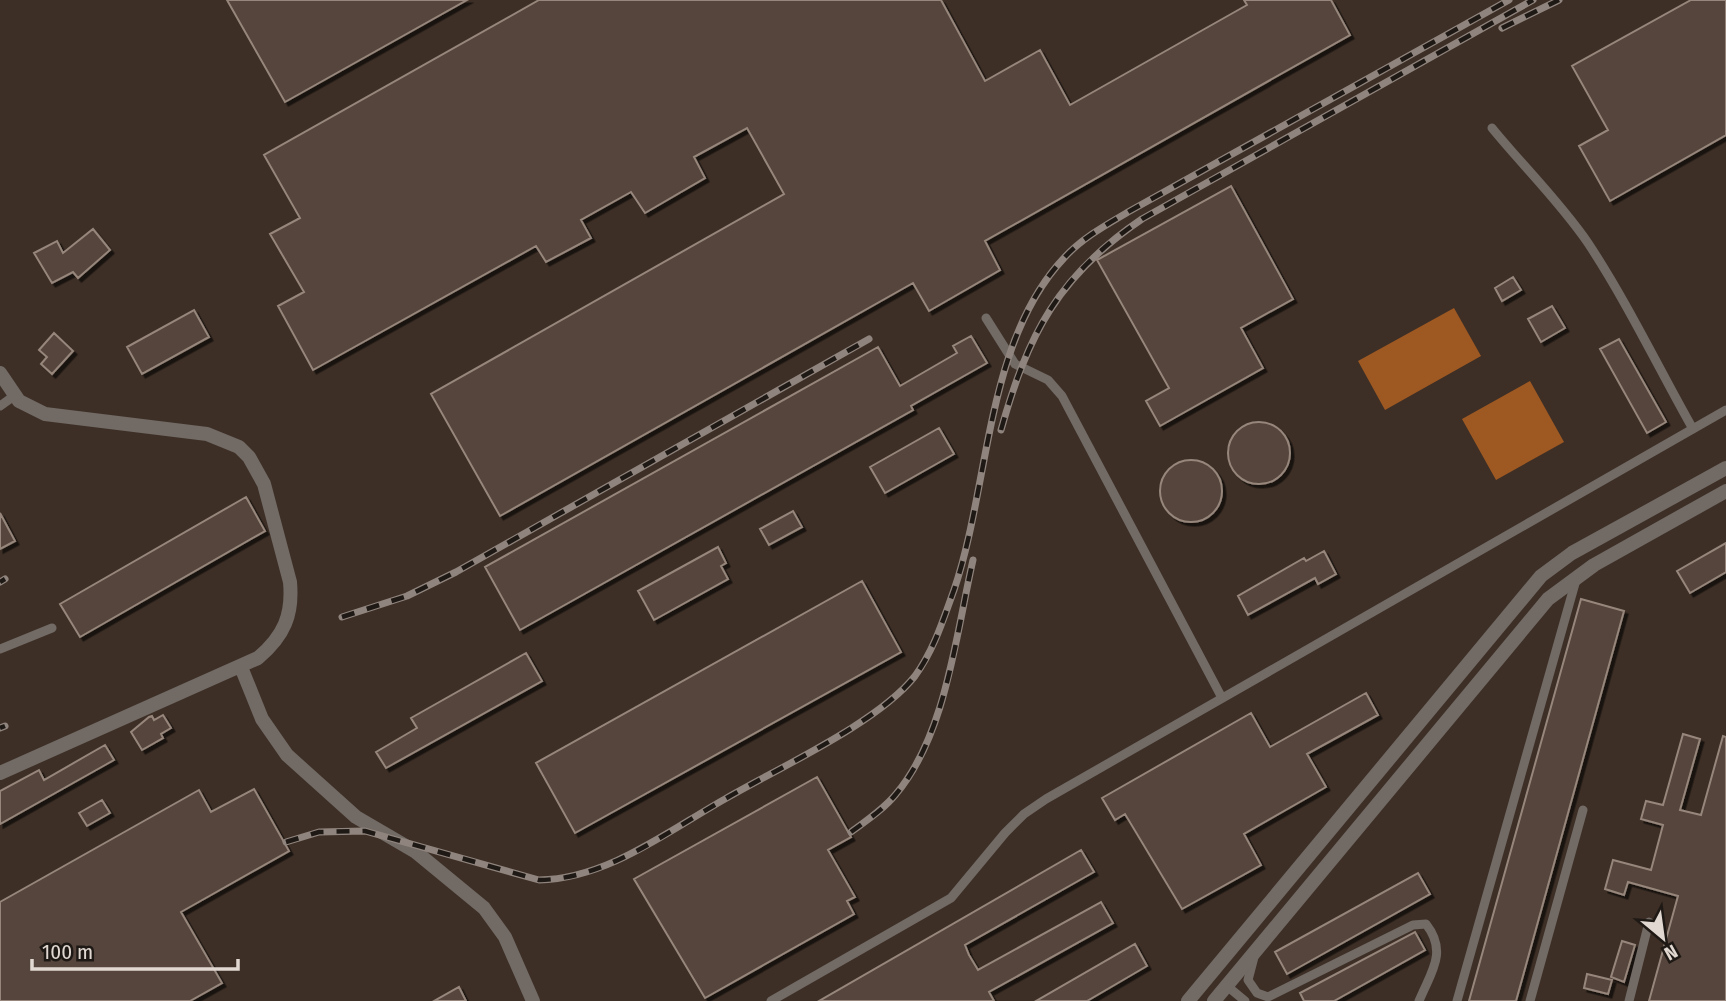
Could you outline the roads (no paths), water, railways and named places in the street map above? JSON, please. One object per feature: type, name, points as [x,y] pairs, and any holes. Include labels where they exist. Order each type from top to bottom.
[{"type":"street","points":[[0,373],[14,396],[25,406],[45,414],[217,436],[228,440],[249,457],[264,484],[292,598],[286,626],[279,638],[258,657],[241,667],[204,680],[0,773]]},
{"type":"street","points":[[1188,1001],[1533,584],[1572,553],[1726,468]]},
{"type":"street","points":[[1214,1001],[1548,599],[1577,575],[1726,491]]},
{"type":"street","points":[[241,667],[262,719],[287,755],[356,817],[416,852],[484,908],[505,937],[533,1001]]},
{"type":"street","points":[[1211,973],[1227,986]]},
{"type":"lane","points":[[1492,128],[1544,192],[1566,213],[1589,244],[1693,429]]},
{"type":"lane","points":[[986,318],[1016,364],[1048,380],[1062,396],[1221,696]]},
{"type":"lane","points":[[0,406],[14,396]]},
{"type":"lane","points":[[771,1001],[937,908],[956,892],[1024,814],[1221,696],[1726,410]]},
{"type":"lane","points":[[1627,523],[1637,541]]},
{"type":"lane","points":[[1457,1001],[1577,575]]},
{"type":"lane","points":[[1533,584],[1548,599]]},
{"type":"lane","points":[[0,649],[52,628]]},
{"type":"lane","points":[[1413,727],[1429,740]]},
{"type":"lane","points":[[1530,1001],[1583,810]]},
{"type":"lane","points":[[1629,1001],[1649,922]]},
{"type":"lane","points":[[1256,950],[1248,980],[1258,993],[1268,997],[1413,925],[1426,924],[1435,936],[1439,953],[1419,1001]]},
{"type":"lane","points":[[1227,986],[1245,1001]]},
{"type":"railway","points":[[286,842],[319,832],[365,831],[539,880],[564,878],[589,871],[636,851],[826,744],[877,711],[915,676],[937,635],[966,549],[1004,372],[1019,331],[1038,292],[1064,258],[1086,238],[1128,212],[1509,0]]},
{"type":"railway","points":[[1001,430],[1023,365],[1050,310],[1068,285],[1113,240],[1142,219],[1533,0]]},
{"type":"railway","points":[[1502,28],[1559,0]]},
{"type":"railway","points":[[342,617],[407,596],[456,572],[869,339]]},
{"type":"railway","points":[[851,832],[896,794],[927,743],[947,683],[973,560]]},
{"type":"railway","points":[[0,582],[5,579]]},
{"type":"railway","points":[[0,728],[5,726]]}]
